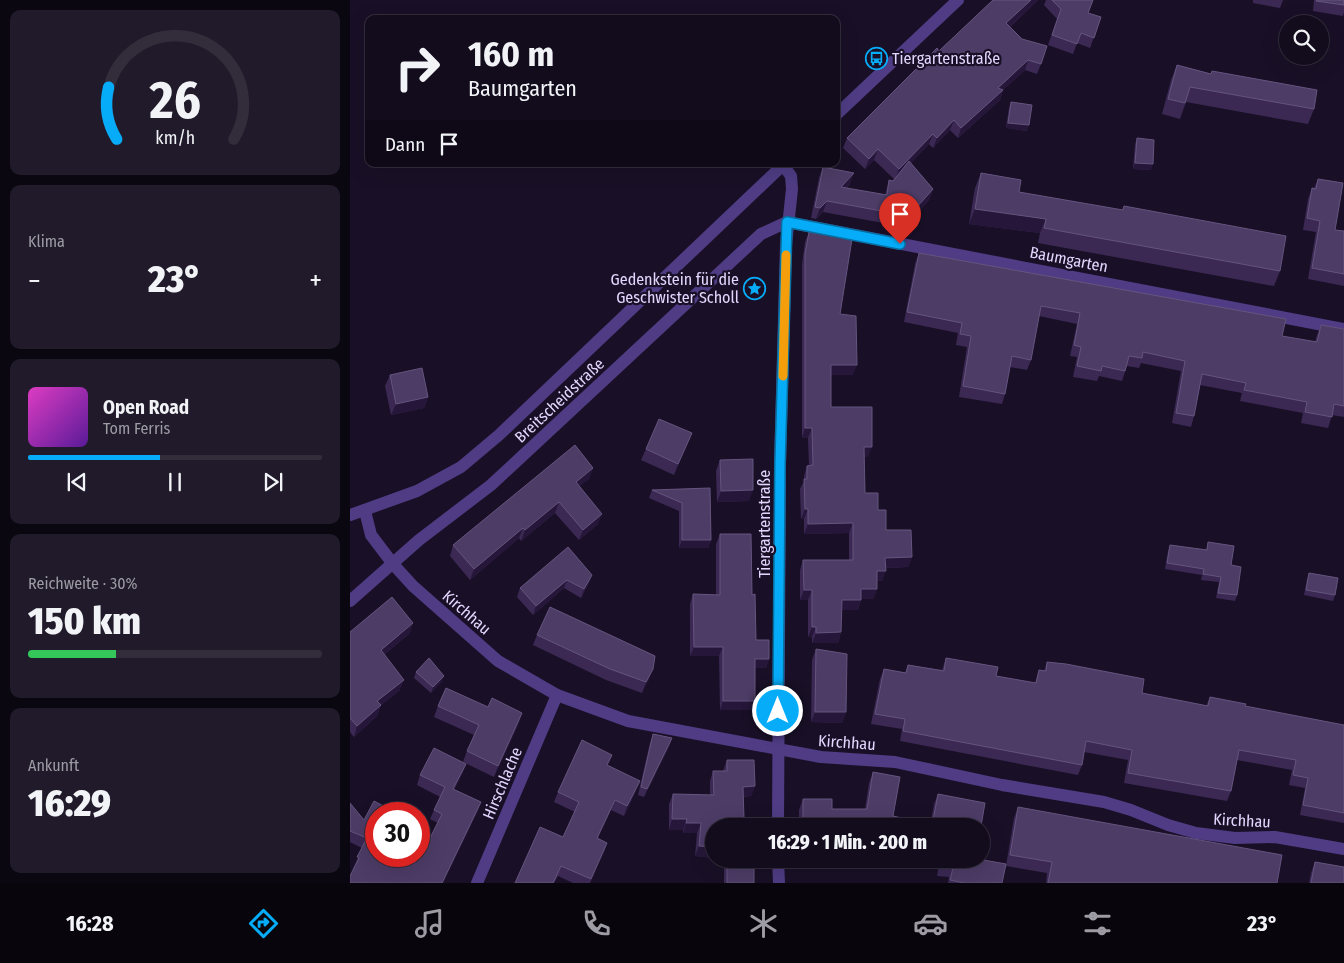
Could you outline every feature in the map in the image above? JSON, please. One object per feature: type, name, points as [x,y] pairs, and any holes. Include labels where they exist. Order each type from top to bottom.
[{"type":"street","points":[[840,111],[958,0]]},
{"type":"street","name":"Breitscheidstraße","points":[[350,516],[417,491],[461,467],[499,435],[781,167]]},
{"type":"street","name":"Tiergartenstraße","points":[[778,818],[780,464],[787,222],[792,189],[791,176],[786,167]]},
{"type":"street","name":"Baumgarten","points":[[787,222],[1344,328]]},
{"type":"street","name":"Breitscheidstraße","points":[[350,601],[420,540],[491,486],[761,234],[787,222]]},
{"type":"street","name":"Kirchhau","points":[[365,511],[371,535],[392,564],[413,586],[498,661],[557,695],[628,721],[821,757],[894,762],[1002,785],[1104,802],[1131,810],[1168,826],[1196,833],[1235,838],[1293,839],[1344,849]]},
{"type":"street","name":"Hirschlache","points":[[477,883],[557,695]]},
{"type":"street","points":[[778,868],[779,883]]},
{"type":"building","points":[[993,0],[1031,0],[1006,23],[1022,39],[1047,46],[1041,64],[1028,60],[998,88],[1003,90],[961,128],[954,120],[937,138],[933,134],[899,169],[878,149],[869,159],[847,138],[937,48],[939,51]]},
{"type":"building","points":[[1052,0],[1093,0],[1088,13],[1101,17],[1094,38],[1081,33],[1077,44],[1052,35],[1061,9]]},
{"type":"building","points":[[1344,0],[1344,5],[1316,1]]},
{"type":"building","points":[[1177,65],[1211,74],[1212,71],[1317,90],[1314,109],[1190,87],[1185,103],[1168,99]]},
{"type":"building","points":[[1011,102],[1032,105],[1029,125],[1008,123]]},
{"type":"building","points":[[1137,138],[1154,140],[1153,164],[1135,163]]},
{"type":"building","points":[[909,161],[933,189],[909,216],[827,201],[820,208],[815,207],[823,167],[854,173],[841,187],[887,195],[889,180],[893,181]]},
{"type":"building","points":[[981,173],[1021,180],[1019,192],[1123,210],[1124,206],[1286,236],[1280,271],[1044,228],[1046,219],[975,209]]},
{"type":"building","points":[[1318,179],[1343,183],[1335,230],[1344,231],[1344,274],[1312,268],[1320,221],[1307,218],[1312,188],[1316,189]]},
{"type":"building","points":[[809,232],[852,239],[840,314],[856,316],[857,365],[831,365],[831,407],[872,407],[872,447],[864,447],[865,493],[878,493],[878,510],[886,510],[886,530],[911,530],[912,557],[885,558],[886,571],[877,571],[877,589],[861,589],[861,600],[842,600],[841,632],[816,633],[816,627],[812,627],[812,590],[804,590],[803,560],[853,560],[853,523],[808,524],[808,509],[805,509],[804,479],[807,479],[807,466],[813,465],[812,428],[805,428],[805,254]]},
{"type":"building","points":[[919,253],[1286,319],[1282,336],[1317,342],[1321,325],[1344,329],[1344,406],[1334,404],[1332,417],[1305,412],[1307,402],[1244,390],[1246,383],[1202,374],[1194,416],[1176,413],[1185,361],[1143,352],[1142,358],[1129,356],[1125,371],[1102,366],[1101,371],[1077,366],[1081,347],[1074,345],[1080,313],[1041,306],[1031,360],[1012,356],[1005,394],[963,386],[971,336],[960,334],[962,323],[907,312]]},
{"type":"building","points":[[422,368],[428,397],[396,404],[390,375]]},
{"type":"building","points":[[659,419],[692,433],[678,464],[646,449]]},
{"type":"building","points":[[575,445],[593,468],[576,482],[602,514],[583,530],[559,502],[525,530],[523,528],[474,569],[453,545]]},
{"type":"building","points":[[753,459],[753,490],[721,491],[720,460]]},
{"type":"building","points":[[710,488],[711,540],[682,540],[682,503],[652,490]]},
{"type":"building","points":[[720,534],[751,534],[752,595],[755,594],[756,640],[769,640],[769,659],[755,659],[755,701],[723,701],[723,647],[694,647],[693,594],[720,595]]},
{"type":"building","points":[[1208,542],[1234,546],[1231,565],[1241,567],[1237,595],[1218,593],[1221,577],[1203,574],[1204,569],[1167,563],[1170,545],[1207,550]]},
{"type":"building","points":[[568,547],[592,575],[584,589],[567,580],[536,606],[520,588]]},
{"type":"building","points":[[1309,573],[1338,578],[1335,595],[1306,590]]},
{"type":"building","points":[[392,597],[413,623],[381,650],[404,680],[377,701],[381,705],[357,726],[350,718],[350,632]]},
{"type":"building","points":[[550,607],[655,656],[653,669],[646,682],[610,669],[537,635]]},
{"type":"building","points":[[816,649],[847,654],[846,712],[815,712]]},
{"type":"building","points":[[429,658],[444,676],[433,687],[416,672]]},
{"type":"building","points":[[946,658],[998,667],[996,676],[1036,683],[1039,670],[1046,671],[1047,662],[1066,664],[1144,679],[1142,693],[1208,706],[1210,697],[1246,704],[1245,706],[1344,725],[1344,813],[1303,805],[1308,778],[1293,775],[1296,760],[1239,750],[1231,791],[1128,773],[1132,750],[1086,741],[1082,765],[903,731],[905,719],[875,714],[884,669],[906,673],[908,665],[944,671]]},
{"type":"building","points":[[446,688],[488,707],[492,698],[522,713],[498,766],[467,751],[479,725],[438,706]]},
{"type":"building","points":[[653,734],[672,738],[647,789],[641,787]]},
{"type":"building","points":[[582,740],[612,755],[607,765],[640,781],[627,806],[615,800],[597,838],[607,843],[591,879],[561,866],[553,883],[515,883],[540,827],[563,837],[579,802],[558,792]]},
{"type":"building","points":[[434,748],[466,764],[453,789],[481,802],[442,883],[350,883],[350,876],[365,842],[365,867],[430,867],[430,838],[442,814],[434,810],[445,787],[420,775]]},
{"type":"building","points":[[727,760],[754,760],[755,786],[743,787],[744,818],[705,818],[705,846],[699,846],[701,823],[686,823],[687,819],[672,819],[673,794],[714,795],[713,771],[727,771]]},
{"type":"building","points":[[873,772],[900,777],[893,816],[902,818],[803,818],[803,799],[832,799],[832,809],[867,809]]},
{"type":"building","points":[[938,794],[985,803],[982,818],[934,818]]},
{"type":"building","points":[[350,803],[364,820],[365,818],[365,837],[350,831]]},
{"type":"building","points":[[1018,807],[1282,855],[1277,883],[1048,883],[1052,862],[1010,855]]},
{"type":"building","points":[[990,861],[1006,864],[1002,883],[964,883],[950,880],[953,868],[990,868]]},
{"type":"building","points":[[1315,862],[1344,867],[1344,883],[1311,883]]},
{"type":"building","points":[[727,868],[754,868],[754,883],[727,883]]},
{"type":"slow traffic","points":[[783,376],[786,255]]},
{"type":"place","name":"Tiergartenstraße","points":[[876,58]]},
{"type":"place","name":"Gedenkstein für die Geschwister Scholl","points":[[755,288]]},
{"type":"route","points":[[778,711],[780,464],[787,222],[900,244]]}]
